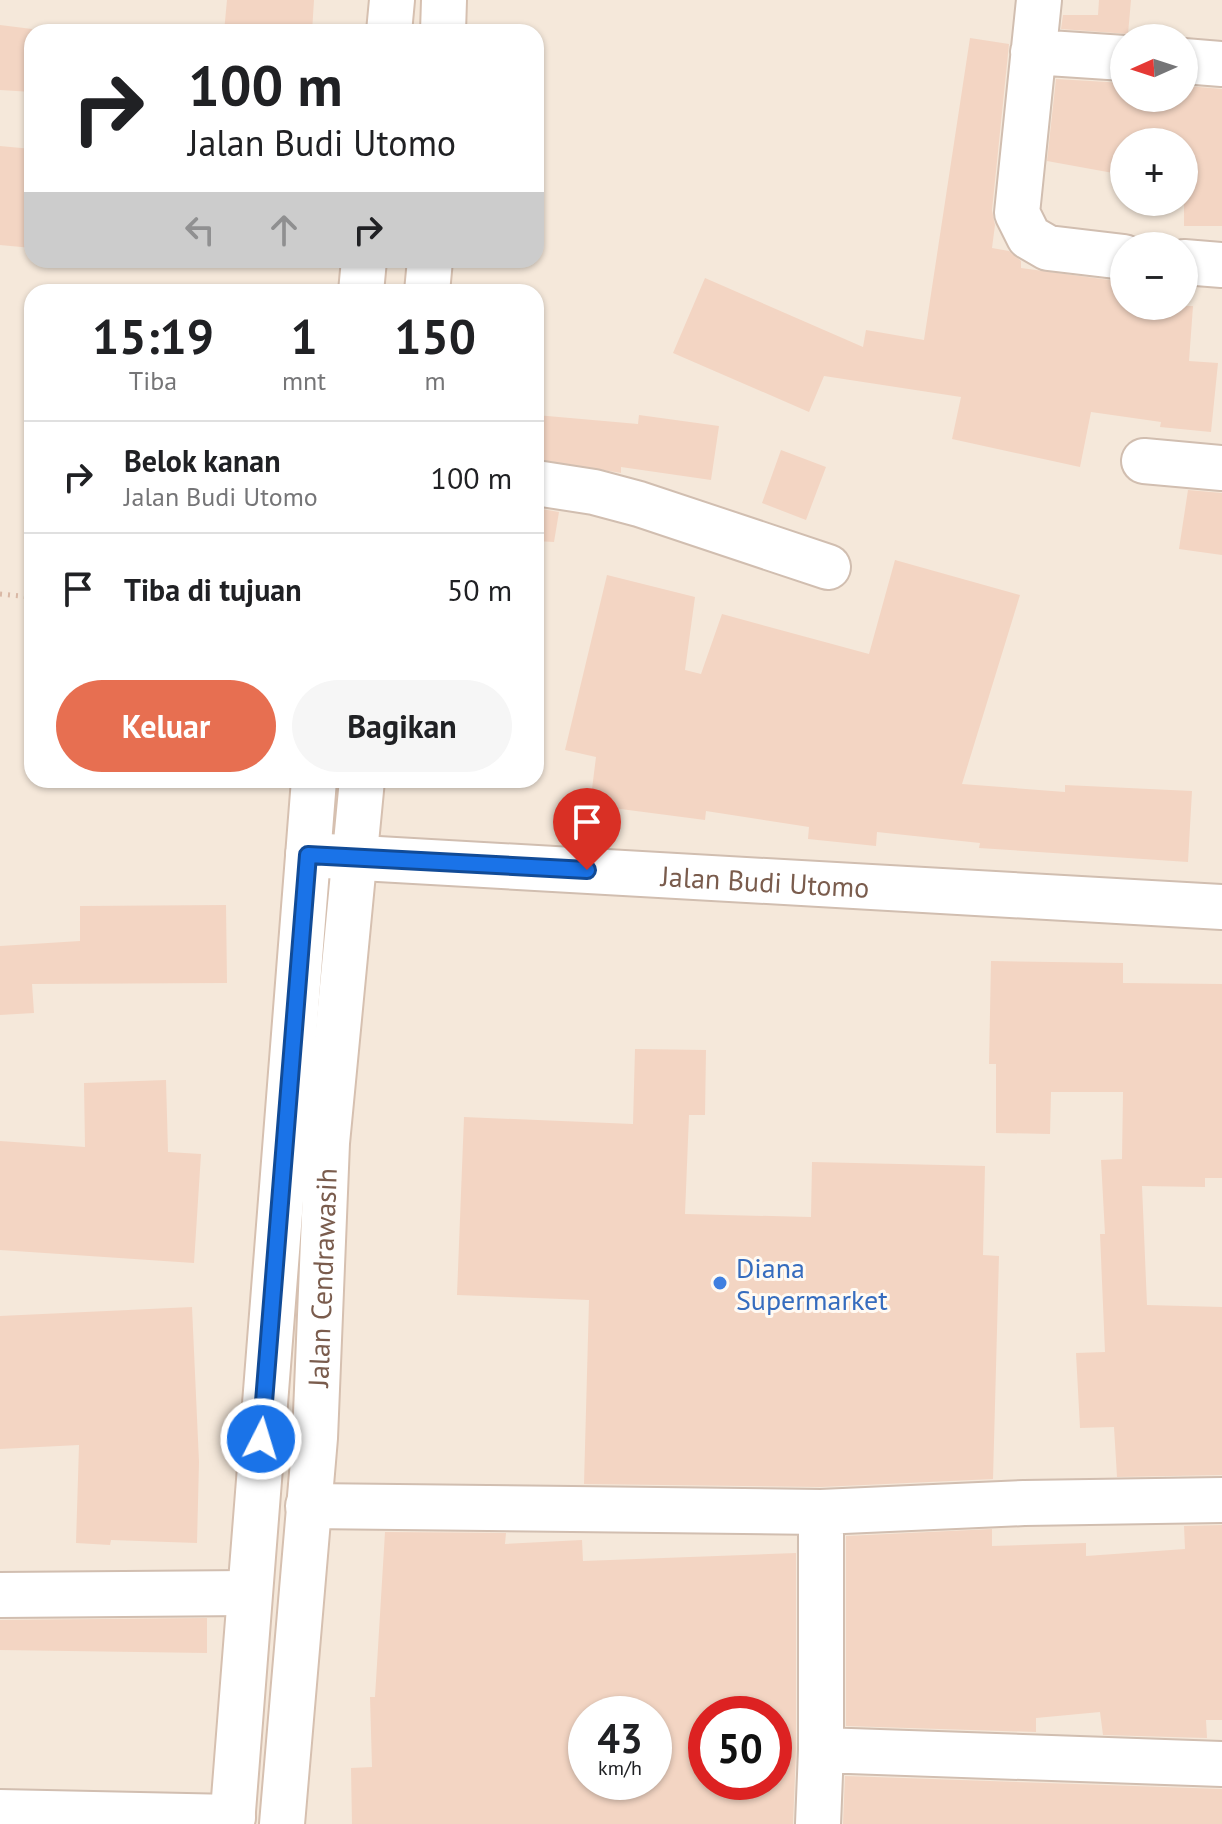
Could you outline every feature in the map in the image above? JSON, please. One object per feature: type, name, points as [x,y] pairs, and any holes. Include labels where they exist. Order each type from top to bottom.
[{"type":"street","points":[[390,24],[392,0]]},
{"type":"street","points":[[443,24],[444,0]]},
{"type":"street","points":[[1039,0],[1017,213],[1029,237],[1048,248],[1110,255]]},
{"type":"street","points":[[1033,52],[1110,57]]},
{"type":"street","points":[[1198,62],[1222,64]]},
{"type":"street","points":[[1198,263],[1222,265]]},
{"type":"street","points":[[1144,461],[1222,468]]},
{"type":"street","points":[[544,484],[594,492],[639,504],[828,567]]},
{"type":"street","name":"Jalan Cendrawasih","points":[[232,1820],[313,788]]},
{"type":"street","name":"Jalan Cendrawasih","points":[[282,1824],[315,1438],[327,1143],[361,788]]},
{"type":"street","name":"Jalan Budi Utomo","points":[[308,855],[1222,907]]},
{"type":"street","points":[[308,1506],[821,1512],[1024,1503],[1222,1500]]},
{"type":"street","points":[[818,1824],[821,1512]]},
{"type":"street","points":[[0,1595],[248,1593]]},
{"type":"street","points":[[821,1750],[1222,1764]]},
{"type":"street","points":[[0,1812],[232,1820]]},
{"type":"path","points":[[0,594],[24,596]]},
{"type":"shaded area","points":[[0,0],[1222,0],[1222,1824],[0,1824]]},
{"type":"building","points":[[227,0],[314,0],[312,24],[225,24]]},
{"type":"building","points":[[1099,0],[1131,0],[1129,24],[1110,24],[1110,33],[1061,29],[1063,15],[1098,15]]},
{"type":"building","points":[[0,25],[24,28],[24,92],[0,90]]},
{"type":"building","points":[[970,38],[1009,44],[992,210],[995,225],[992,248],[1009,251],[1021,261],[1021,268],[1110,280],[1110,320],[1192,320],[1189,361],[1218,363],[1211,432],[1160,427],[1161,422],[1091,412],[1080,467],[952,439],[961,397],[824,376],[809,412],[673,353],[705,278],[863,347],[866,330],[924,340]]},
{"type":"building","points":[[1056,79],[1110,82],[1110,112],[1198,112],[1198,87],[1222,89],[1222,226],[1184,226],[1184,216],[1198,216],[1198,128],[1110,128],[1110,172],[1047,161]]},
{"type":"building","points":[[0,146],[24,148],[24,247],[0,245]]},
{"type":"building","points":[[639,415],[719,426],[711,480],[621,467],[621,473],[544,460],[544,416],[638,424]]},
{"type":"building","points":[[781,450],[826,467],[806,520],[762,503]]},
{"type":"building","points":[[1188,490],[1222,493],[1222,555],[1179,549]]},
{"type":"building","points":[[544,509],[559,512],[554,542],[544,541]]},
{"type":"building","points":[[895,560],[1020,595],[962,784],[1065,792],[1065,785],[1192,791],[1188,862],[979,848],[980,843],[877,832],[876,846],[808,839],[809,827],[706,811],[705,820],[590,805],[596,757],[565,750],[607,575],[695,597],[685,670],[701,674],[722,614],[869,654]]},
{"type":"building","points":[[226,905],[227,983],[32,984],[34,1013],[0,1015],[0,946],[80,941],[80,906]]},
{"type":"building","points":[[991,961],[1123,963],[1123,983],[1222,984],[1222,1178],[1205,1178],[1205,1187],[1142,1186],[1147,1305],[1222,1307],[1222,1475],[1117,1477],[1114,1427],[1080,1428],[1076,1353],[1105,1352],[1100,1234],[1105,1234],[1101,1160],[1122,1159],[1123,1092],[1051,1092],[1050,1134],[996,1133],[996,1064],[989,1064]]},
{"type":"building","points":[[635,1049],[706,1050],[705,1115],[689,1115],[685,1214],[811,1217],[812,1162],[985,1166],[983,1255],[999,1256],[993,1479],[821,1487],[584,1484],[589,1300],[457,1295],[464,1117],[633,1124]]},
{"type":"building","points":[[166,1080],[168,1152],[201,1154],[194,1263],[0,1250],[0,1141],[85,1147],[84,1083]]},
{"type":"building","points":[[192,1307],[199,1462],[197,1543],[111,1540],[110,1545],[76,1543],[79,1445],[0,1449],[0,1316]]},
{"type":"building","points":[[1222,1525],[1222,1720],[1206,1720],[1207,1738],[1103,1735],[1100,1712],[1036,1718],[1036,1732],[846,1726],[846,1536],[992,1529],[992,1546],[1086,1543],[1086,1556],[1185,1549],[1184,1526]]},
{"type":"building","points":[[385,1532],[506,1533],[505,1544],[582,1540],[583,1561],[796,1553],[793,1824],[352,1824],[351,1768],[372,1767],[370,1697],[375,1697]]},
{"type":"building","points":[[207,1618],[207,1653],[0,1650],[0,1620]]},
{"type":"building","points":[[845,1776],[1222,1789],[1222,1824],[843,1824]]},
{"type":"place","name":"Diana Supermarket","points":[[720,1283]]},
{"type":"route","points":[[261,1439],[308,855],[587,870]]}]
